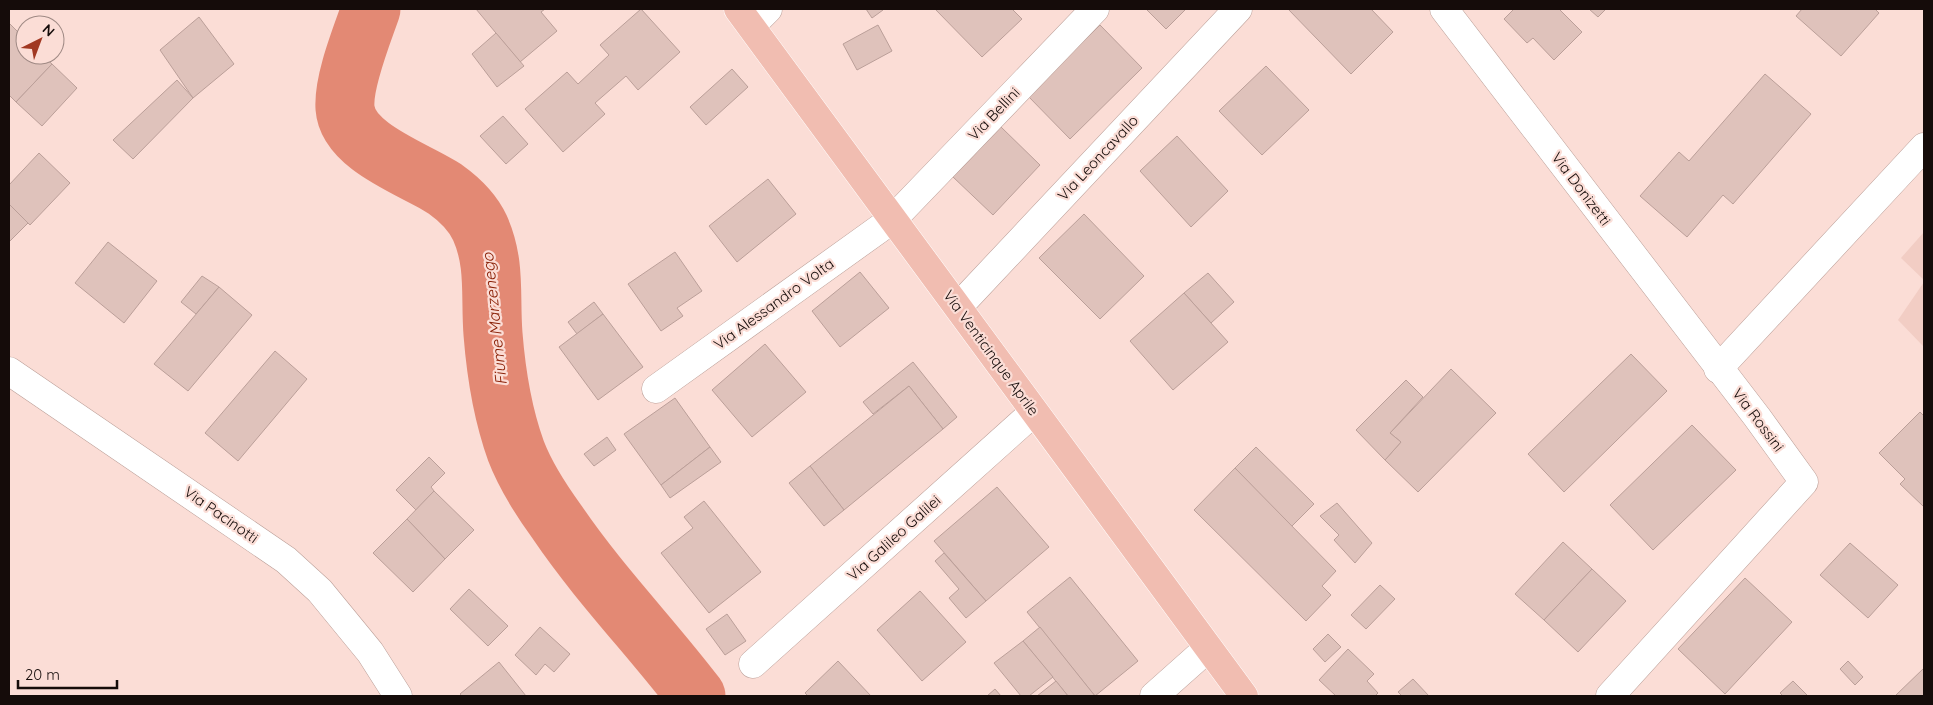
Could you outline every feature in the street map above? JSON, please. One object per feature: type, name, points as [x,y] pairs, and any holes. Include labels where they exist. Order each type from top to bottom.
[{"type":"main road","name":"Via Venticinque Aprile","points":[[752,14],[893,219],[1244,696]]},
{"type":"street","name":"Via Bellini","points":[[893,219],[1095,9]]},
{"type":"street","name":"Via Leoncavallo","points":[[958,307],[1238,9]]},
{"type":"street","name":"Via Donizetti","points":[[1444,9],[1718,369]]},
{"type":"street","points":[[1718,369],[1924,147]]},
{"type":"street","name":"Via Alessandro Volta","points":[[656,389],[893,219]]},
{"type":"street","name":"Via Rossini","points":[[1610,696],[1804,482],[1757,417],[1718,369]]},
{"type":"street","name":"Via Pacinotti","points":[[9,371],[286,560],[320,591],[370,652],[398,696]]},
{"type":"street","name":"Via Galileo Galilei","points":[[754,664],[1034,412]]},
{"type":"street","points":[[1154,696],[1208,648]]},
{"type":"shaded area","points":[[1924,232],[1924,280],[1901,258]]},
{"type":"shaded area","points":[[1924,282],[1924,347],[1898,320]]},
{"type":"building","points":[[476,9],[545,9],[541,12],[557,31],[520,62]]},
{"type":"building","points":[[641,9],[680,52],[638,90],[626,76],[595,103],[605,114],[563,152],[525,109],[567,72],[578,84],[609,55],[600,45]]},
{"type":"building","points":[[866,9],[882,9],[883,10],[872,18]]},
{"type":"building","points":[[935,9],[1012,9],[1022,19],[982,57]]},
{"type":"building","points":[[1146,9],[1186,9],[1166,29]]},
{"type":"building","points":[[1288,9],[1371,9],[1393,32],[1351,74]]},
{"type":"building","points":[[1514,9],[1559,9],[1582,32],[1554,60],[1533,38],[1527,43],[1504,19]]},
{"type":"building","points":[[1589,9],[1606,9],[1598,17]]},
{"type":"building","points":[[1802,9],[1875,9],[1879,13],[1841,56],[1796,16]]},
{"type":"building","points":[[199,17],[234,64],[193,98],[160,50]]},
{"type":"building","points":[[9,23],[15,29],[15,65],[51,65],[16,102],[9,95]]},
{"type":"building","points":[[878,25],[892,51],[857,70],[843,44]]},
{"type":"building","points":[[1100,25],[1142,68],[1070,139],[1028,96]]},
{"type":"building","points":[[496,33],[524,66],[497,87],[472,54]]},
{"type":"building","points":[[51,65],[77,88],[42,126],[16,102]]},
{"type":"building","points":[[1266,66],[1309,110],[1262,155],[1219,111]]},
{"type":"building","points":[[732,69],[748,87],[706,125],[690,107]]},
{"type":"building","points":[[1765,74],[1811,114],[1733,204],[1723,195],[1687,237],[1640,196],[1679,152],[1689,161]]},
{"type":"building","points":[[177,80],[193,98],[133,159],[113,140]]},
{"type":"building","points":[[503,116],[528,144],[506,164],[480,136]]},
{"type":"building","points":[[1001,127],[1040,165],[993,215],[953,177]]},
{"type":"building","points":[[1177,136],[1228,191],[1191,227],[1140,171]]},
{"type":"building","points":[[39,153],[70,183],[30,225],[9,204],[9,185]]},
{"type":"building","points":[[768,179],[796,214],[737,262],[709,226]]},
{"type":"building","points":[[9,204],[28,223],[9,242]]},
{"type":"building","points":[[1084,214],[1144,276],[1100,319],[1039,258]]},
{"type":"building","points":[[108,242],[157,281],[124,323],[75,283]]},
{"type":"building","points":[[675,252],[702,291],[677,308],[683,316],[661,331],[628,284]]},
{"type":"building","points":[[860,272],[889,308],[840,347],[812,311]]},
{"type":"building","points":[[1208,273],[1234,302],[1211,323],[1184,293]]},
{"type":"building","points":[[202,276],[219,287],[196,314],[181,302]]},
{"type":"building","points":[[219,287],[252,315],[188,391],[154,364]]},
{"type":"building","points":[[1184,293],[1228,342],[1173,390],[1130,341]]},
{"type":"building","points":[[594,302],[603,314],[577,334],[568,322]]},
{"type":"building","points":[[603,314],[643,367],[598,400],[559,347]]},
{"type":"building","points":[[765,344],[806,392],[752,437],[712,390]]},
{"type":"building","points":[[275,351],[307,379],[238,461],[205,433]]},
{"type":"building","points":[[1631,354],[1667,391],[1564,492],[1528,454]]},
{"type":"building","points":[[913,362],[957,417],[943,429],[909,386],[873,414],[863,402]]},
{"type":"building","points":[[1451,369],[1496,413],[1418,492],[1385,460],[1401,442],[1390,433]]},
{"type":"building","points":[[1406,380],[1423,397],[1390,433],[1401,442],[1385,460],[1356,430]]},
{"type":"building","points":[[909,386],[943,429],[844,510],[810,466]]},
{"type":"building","points":[[675,398],[710,447],[661,485],[624,434]]},
{"type":"building","points":[[1920,412],[1924,416],[1924,507],[1900,484],[1905,479],[1879,453]]},
{"type":"building","points":[[1692,425],[1736,470],[1653,550],[1610,505]]},
{"type":"building","points":[[607,437],[616,450],[594,466],[584,454]]},
{"type":"building","points":[[710,447],[721,462],[670,498],[661,485]]},
{"type":"building","points":[[1256,447],[1314,504],[1291,527],[1235,468]]},
{"type":"building","points":[[429,457],[445,473],[431,487],[434,491],[416,510],[396,490]]},
{"type":"building","points":[[810,466],[844,510],[824,526],[789,483]]},
{"type":"building","points":[[1235,468],[1336,571],[1322,586],[1331,595],[1306,621],[1194,510]]},
{"type":"building","points":[[997,487],[1049,547],[986,601],[934,541]]},
{"type":"building","points":[[434,491],[474,530],[445,559],[407,519]]},
{"type":"building","points":[[704,501],[761,572],[709,613],[661,553],[693,528],[684,517]]},
{"type":"building","points":[[1337,503],[1372,543],[1355,563],[1334,540],[1339,535],[1320,516]]},
{"type":"building","points":[[407,519],[445,559],[413,592],[373,553]]},
{"type":"building","points":[[1563,542],[1592,569],[1544,620],[1515,594]]},
{"type":"building","points":[[1850,543],[1898,585],[1868,618],[1820,575]]},
{"type":"building","points":[[944,553],[986,601],[966,618],[949,598],[959,589],[935,561]]},
{"type":"building","points":[[1592,569],[1626,601],[1578,652],[1544,620]]},
{"type":"building","points":[[1070,577],[1138,661],[1095,696],[1027,612]]},
{"type":"building","points":[[1745,578],[1792,622],[1725,694],[1678,649]]},
{"type":"building","points":[[1380,585],[1395,599],[1366,629],[1351,615]]},
{"type":"building","points":[[469,589],[508,626],[488,646],[450,609]]},
{"type":"building","points":[[920,591],[966,642],[922,681],[877,630]]},
{"type":"building","points":[[727,614],[746,641],[725,655],[706,629]]},
{"type":"building","points":[[540,627],[570,654],[554,672],[545,664],[536,675],[515,655]]},
{"type":"building","points":[[1040,627],[1095,696],[1068,696],[1023,641]]},
{"type":"building","points":[[1328,634],[1341,647],[1325,662],[1313,649]]},
{"type":"building","points":[[1023,641],[1053,677],[1029,696],[1021,696],[994,663]]},
{"type":"building","points":[[1348,649],[1374,674],[1367,681],[1378,693],[1375,696],[1336,696],[1319,680]]},
{"type":"building","points":[[838,661],[871,696],[808,696],[805,693]]},
{"type":"building","points":[[1848,661],[1863,677],[1855,685],[1840,669]]},
{"type":"building","points":[[499,662],[526,696],[462,696],[460,694]]},
{"type":"building","points":[[1924,668],[1924,696],[1895,696]]},
{"type":"building","points":[[1413,679],[1429,696],[1402,696],[1398,692]]},
{"type":"building","points":[[1056,681],[1068,696],[1037,696]]},
{"type":"building","points":[[1793,681],[1807,695],[1783,696],[1780,693]]},
{"type":"building","points":[[995,689],[1001,696],[987,696]]},
{"type":"waterway","name":"Fiume Marzenego","points":[[371,9],[347,85],[345,108],[349,122],[358,135],[371,146],[402,166],[445,189],[474,217],[485,241],[488,254],[496,363],[507,423],[520,461],[540,497],[573,545],[696,696]]}]
